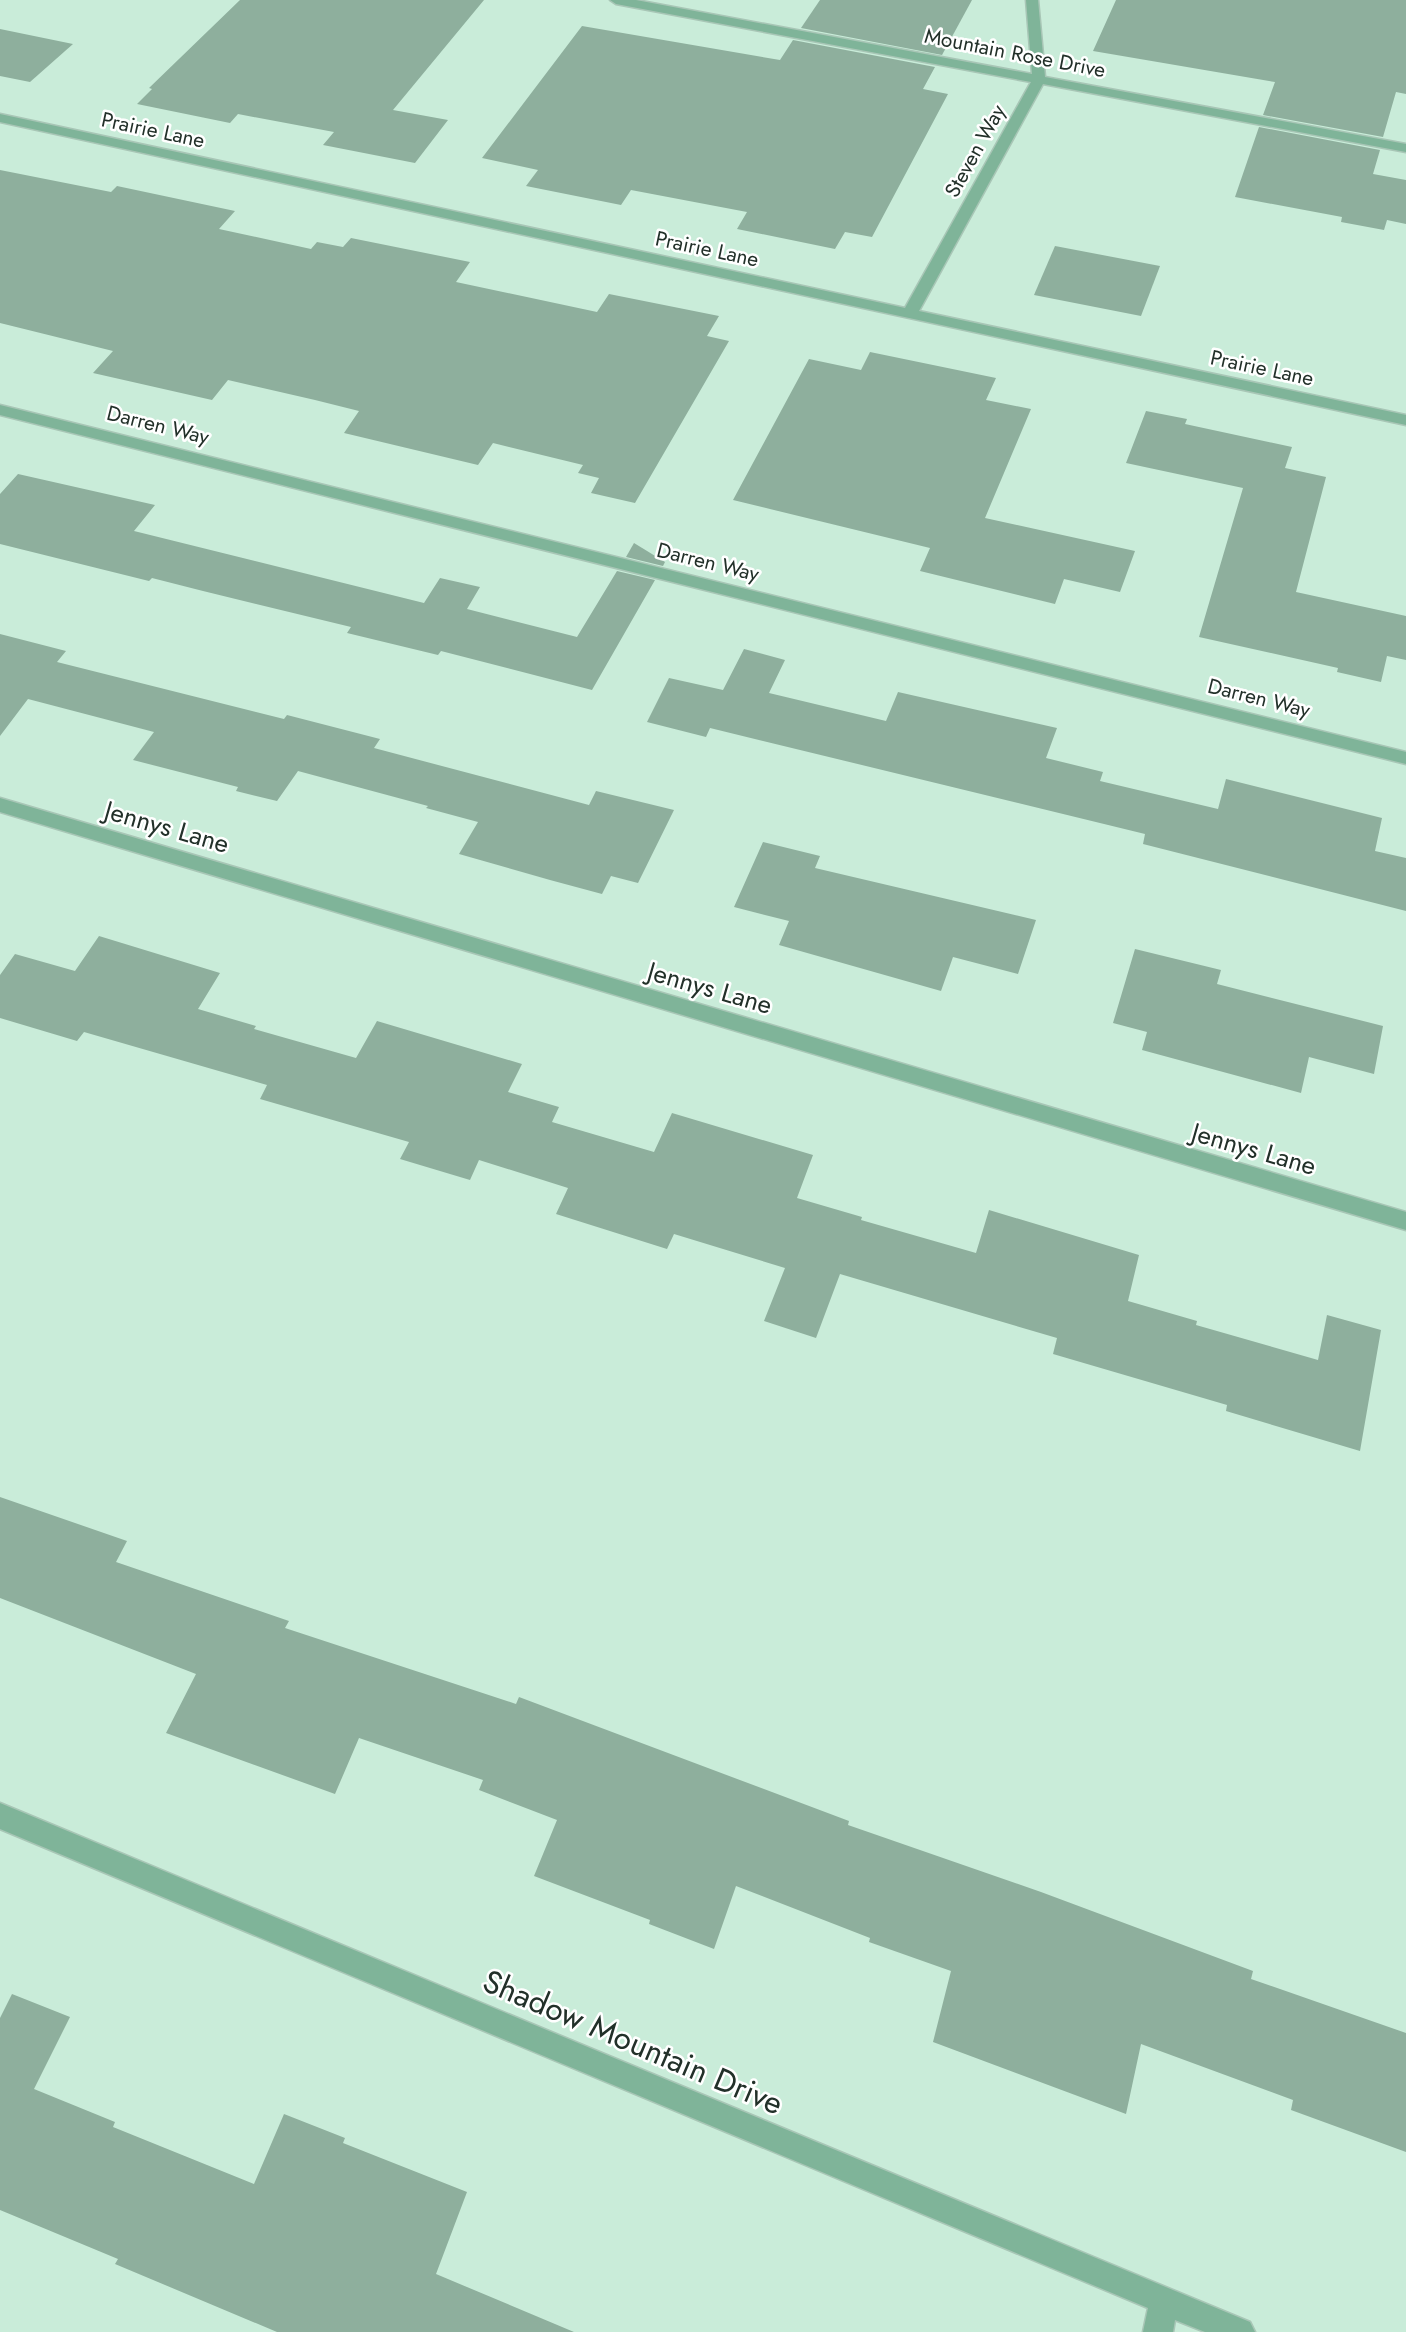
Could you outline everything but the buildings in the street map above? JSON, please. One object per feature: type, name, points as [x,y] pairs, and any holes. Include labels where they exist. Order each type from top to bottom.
[{"type":"street","name":"Mountain Rose Drive","points":[[616,0],[1406,148]]},
{"type":"street","points":[[1032,0],[1039,79]]},
{"type":"street","name":"Steven Way","points":[[910,313],[1039,79]]},
{"type":"street","name":"Prairie Lane","points":[[0,118],[1406,420]]},
{"type":"street","name":"Darren Way","points":[[0,410],[1406,758]]},
{"type":"street","name":"Jennys Lane","points":[[0,805],[1406,1221]]},
{"type":"street","name":"Shadow Mountain Drive","points":[[0,1816],[1240,2332]]},
{"type":"street","points":[[1158,2332],[1164,2302]]}]
